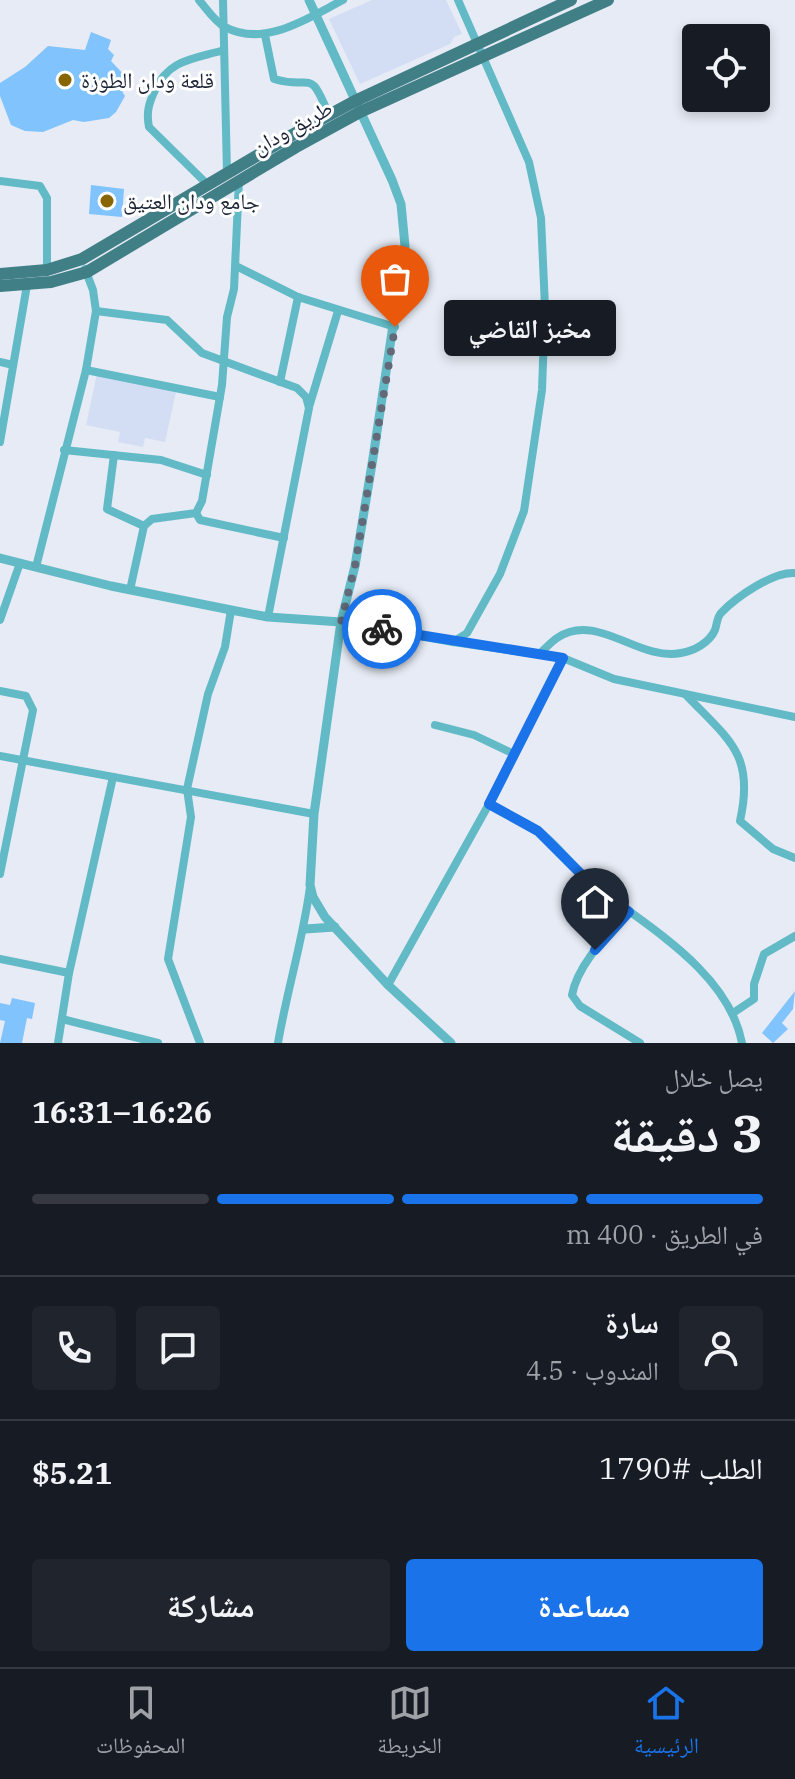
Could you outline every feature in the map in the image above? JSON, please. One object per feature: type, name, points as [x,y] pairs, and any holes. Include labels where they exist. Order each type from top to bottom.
[{"type":"main road","name":"طريق ودان","points":[[481,50],[571,0]]},
{"type":"main road","name":"طريق ودان","points":[[0,286],[27,285],[84,266],[239,180],[358,107],[481,50],[608,0]]},
{"type":"main road","name":"طريق ودان","points":[[0,274],[84,266],[227,173],[329,115],[358,107]]},
{"type":"street","points":[[199,0],[223,27],[250,36],[265,35],[343,0]]},
{"type":"street","points":[[223,0],[227,173]]},
{"type":"street","points":[[278,1043],[287,990],[305,929],[314,814],[341,622],[355,566],[395,327],[405,246],[401,204],[309,0]]},
{"type":"street","points":[[453,642],[467,633],[500,574],[524,511],[542,390],[545,307],[541,218],[529,162],[458,0]]},
{"type":"street","points":[[265,35],[274,79],[309,82],[317,86],[329,115]]},
{"type":"street","points":[[208,185],[149,127],[146,115],[160,78],[170,66],[224,50]]},
{"type":"street","points":[[196,513],[202,501],[220,397],[236,266],[239,180]]},
{"type":"street","points":[[0,181],[40,186],[47,198],[47,270]]},
{"type":"street","points":[[36,567],[86,370],[96,311],[84,266]]},
{"type":"street","points":[[236,266],[298,297],[395,327]]},
{"type":"street","points":[[0,442],[27,285]]},
{"type":"street","points":[[280,382],[298,297]]},
{"type":"street","points":[[96,311],[167,320],[202,353],[297,388],[306,397],[309,408]]},
{"type":"street","points":[[268,617],[309,408],[338,311]]},
{"type":"street","points":[[0,362],[13,365]]},
{"type":"street","points":[[86,370],[220,397]]},
{"type":"street","points":[[64,450],[161,460],[207,475]]},
{"type":"street","points":[[114,455],[107,509],[144,526]]},
{"type":"street","points":[[196,513],[200,520],[214,525],[284,538]]},
{"type":"street","points":[[130,590],[144,526],[152,519],[196,513]]},
{"type":"street","points":[[0,558],[130,590],[268,617],[341,622],[563,658],[614,679],[795,717]]},
{"type":"street","points":[[0,620],[20,563]]},
{"type":"street","points":[[539,654],[558,637],[579,630],[606,634],[665,654],[681,653],[708,640],[714,632],[719,614],[762,582],[784,572],[795,573]]},
{"type":"street","points":[[200,1043],[168,959],[191,817],[187,789],[208,694],[225,647],[231,610]]},
{"type":"street","points":[[388,985],[489,804],[563,658]]},
{"type":"street","points":[[0,691],[26,696],[33,710],[0,874]]},
{"type":"street","points":[[686,694],[733,744],[744,768],[746,793],[740,821],[773,849],[795,858]]},
{"type":"street","points":[[435,725],[474,735],[514,754]]},
{"type":"street","points":[[0,756],[314,814]]},
{"type":"street","points":[[58,1043],[69,973],[113,777]]},
{"type":"street","points":[[489,804],[538,831],[585,878],[695,964],[733,1013],[742,1043]]},
{"type":"street","points":[[310,885],[319,909],[335,927],[388,985],[451,1043]]},
{"type":"street","points":[[629,912],[595,950],[574,985],[572,995],[580,1006],[640,1043]]},
{"type":"street","points":[[305,929],[335,927]]},
{"type":"street","points":[[733,1013],[754,999],[754,984],[764,954],[795,936]]},
{"type":"street","points":[[0,959],[69,973]]},
{"type":"street","points":[[62,1019],[158,1043]]},
{"type":"shaded area","points":[[372,0],[446,0],[462,34],[454,37],[450,44],[360,84],[329,19]]},
{"type":"shaded area","points":[[97,374],[176,392],[165,442],[145,438],[143,447],[118,442],[120,432],[86,425]]},
{"type":"building","name":"قلعة ودان الطوزة","points":[[91,32],[111,40],[108,49],[114,55],[111,61],[126,77],[127,84],[120,88],[125,96],[116,112],[109,118],[84,122],[73,120],[43,132],[25,131],[11,125],[0,96],[0,83],[25,67],[48,46],[85,50]]},
{"type":"building","name":"جامع ودان العتيق","points":[[91,185],[124,189],[122,217],[89,214]]},
{"type":"building","points":[[795,991],[793,1009],[782,1023],[788,1029],[773,1043],[762,1033]]},
{"type":"building","points":[[12,998],[35,1003],[32,1019],[27,1018],[22,1043],[0,1043],[5,1021],[0,1020],[0,1003],[10,1005]]},
{"type":"way so far","points":[[382,629],[341,622],[355,566],[395,327]]},
{"type":"place","name":"قلعة ودان الطوزة","points":[[65,80]]},
{"type":"place","name":"جامع ودان العتيق","points":[[107,201]]},
{"type":"place","name":"مخبز القاضي","points":[[395,327]]},
{"type":"route","points":[[382,629],[563,658],[489,804],[538,831],[585,878],[629,912],[595,950]]}]
